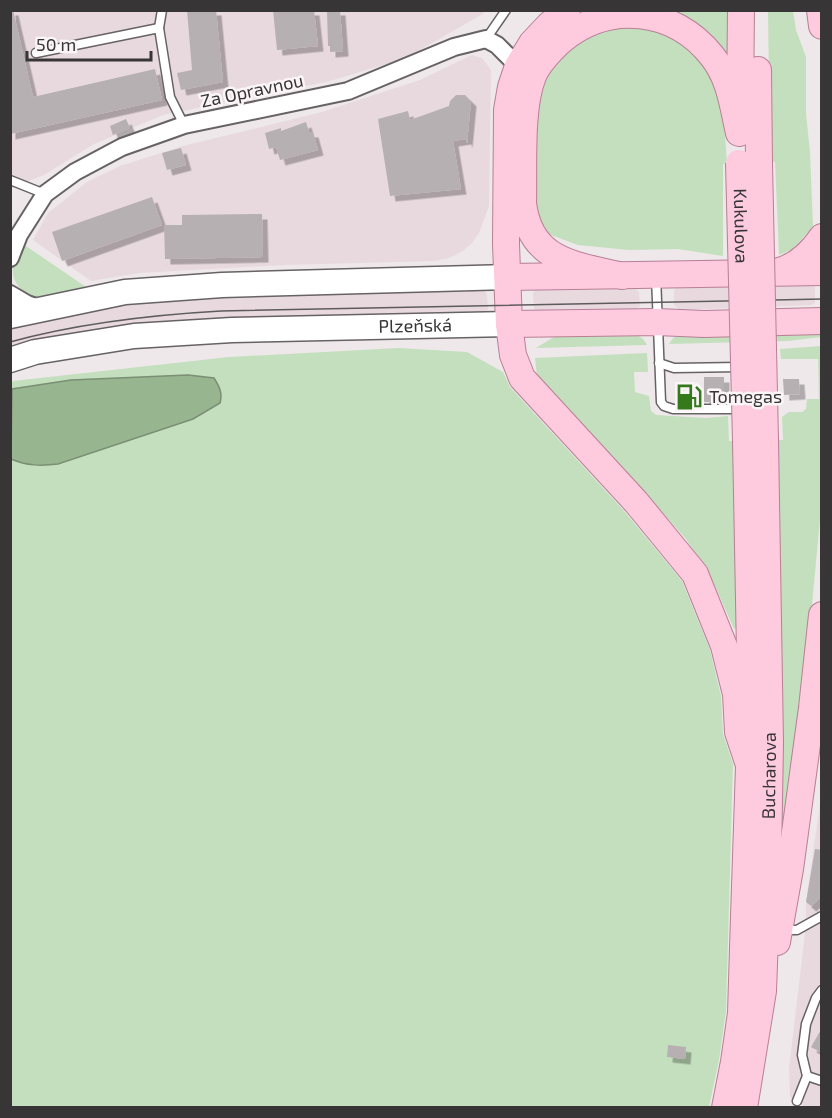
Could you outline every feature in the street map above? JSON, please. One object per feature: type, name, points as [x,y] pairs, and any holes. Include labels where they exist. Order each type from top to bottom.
[{"type":"main road","points":[[567,10],[532,43],[526,71],[523,203],[529,229],[537,242],[556,257],[622,276]]},
{"type":"main road","name":"Kukulova","points":[[741,10],[739,133],[749,163]]},
{"type":"main road","name":"Kukulova","points":[[756,441],[749,163],[757,10]]},
{"type":"main road","points":[[820,10],[822,26]]},
{"type":"main road","points":[[739,133],[726,80],[712,56],[682,29],[662,19],[641,15],[607,17],[585,23],[526,71],[511,87],[507,110],[506,244],[509,324],[513,355],[522,378],[636,502],[695,574],[724,646],[736,694],[738,732],[748,762]]},
{"type":"main road","points":[[767,274],[793,266],[808,255],[822,237]]},
{"type":"main road","points":[[10,316],[125,292],[222,285],[822,272]]},
{"type":"main road","name":"Plzeňská","points":[[10,360],[35,352],[145,336],[232,330],[822,321]]},
{"type":"main road","name":"Bucharova","points":[[735,1105],[734,1062],[741,1012],[751,706],[756,441]]},
{"type":"main road","name":"Bucharova","points":[[735,1105],[763,991],[768,859],[770,743],[756,441]]},
{"type":"main road","points":[[763,991],[781,930],[812,708],[822,615]]},
{"type":"street","points":[[486,39],[497,45],[526,71]]},
{"type":"street","name":"Za Opravnou","points":[[10,258],[19,235],[45,194],[75,172],[122,147],[184,125],[348,92],[453,47],[486,39]]},
{"type":"street","points":[[10,294],[41,310]]},
{"type":"lane","points":[[162,10],[159,28],[170,97],[184,125]]},
{"type":"lane","points":[[486,39],[506,10]]},
{"type":"lane","points":[[36,53],[159,28]]},
{"type":"lane","points":[[10,180],[45,194]]},
{"type":"lane","points":[[656,276],[657,322],[659,363],[661,402],[664,406],[673,409],[755,409],[755,367],[674,368],[659,363]]},
{"type":"lane","points":[[781,930],[797,930],[822,916]]},
{"type":"lane","points":[[797,1101],[807,1076],[802,1054],[806,1024],[816,998],[822,990]]},
{"type":"lane","points":[[807,1076],[822,1081]]},
{"type":"shaded area","points":[[11,11],[486,11],[406,58],[330,81],[163,115],[94,144],[44,175],[11,188]]},
{"type":"shaded area","points":[[670,11],[735,11],[736,69]]},
{"type":"shaded area","points":[[768,11],[793,11],[796,30],[806,57],[806,114],[813,226],[793,249],[779,255],[775,162],[770,162]]},
{"type":"shaded area","points":[[620,24],[671,34],[711,70],[724,120],[727,164],[723,164],[723,256],[678,249],[629,250],[578,245],[548,234],[543,239],[531,185],[535,105],[545,74],[577,40]]},
{"type":"shaded area","points":[[472,55],[482,58],[491,70],[489,206],[479,233],[472,243],[449,258],[435,261],[284,265],[139,273],[91,281],[33,240],[48,213],[87,182],[120,166],[183,146],[322,112],[420,80]]},
{"type":"shaded area","points":[[23,244],[89,289],[48,298],[36,297],[23,291],[15,281],[13,268],[15,257]]},
{"type":"shaded area","points":[[812,283],[815,286],[815,303],[812,305],[680,310],[674,305],[674,291],[676,287],[681,286]]},
{"type":"shaded area","points":[[629,287],[639,292],[640,306],[632,312],[535,311],[534,308],[533,294],[540,288]]},
{"type":"shaded area","points":[[479,289],[485,291],[487,295],[488,309],[485,313],[11,349],[11,327],[108,307],[158,300],[215,295]]},
{"type":"shaded area","points":[[821,332],[821,337],[788,341],[669,344],[674,337],[679,335]]},
{"type":"shaded area","points":[[636,334],[647,345],[536,348],[557,335]]},
{"type":"shaded area","points":[[821,346],[821,508],[802,712],[780,853],[776,440],[783,440],[782,417],[789,412],[802,412],[806,409],[807,399],[819,399],[818,359],[781,359],[780,349]]},
{"type":"shaded area","points":[[399,348],[467,352],[503,372],[510,387],[625,512],[682,581],[710,650],[721,696],[723,734],[733,764],[726,1011],[709,1107],[11,1107],[10,459],[34,465],[58,464],[193,419],[11,390],[11,383],[229,357]]},
{"type":"shaded area","points":[[647,353],[648,372],[634,372],[635,392],[649,396],[651,411],[656,415],[706,418],[728,416],[729,441],[733,441],[737,627],[734,629],[715,586],[686,539],[537,376],[535,358]]},
{"type":"shaded area","points":[[188,375],[214,378],[221,393],[220,403],[193,419],[58,464],[34,465],[11,459],[12,389],[71,380]]},
{"type":"shaded area","points":[[821,797],[821,1107],[805,1107],[790,1097],[789,1069],[806,925],[806,902]]},
{"type":"building","points":[[10,10],[13,10],[33,97],[155,69],[162,100],[10,134]]},
{"type":"building","points":[[187,10],[216,10],[223,82],[181,90],[177,73],[192,70]]},
{"type":"building","points":[[273,10],[314,10],[318,46],[277,50]]},
{"type":"building","points":[[327,10],[340,10],[343,51],[330,52]]},
{"type":"building","points":[[456,95],[465,95],[471,101],[467,143],[466,139],[453,141],[461,189],[390,196],[378,119],[408,111],[410,120],[449,106],[450,101]]},
{"type":"building","points":[[126,119],[130,128],[113,135],[110,126]]},
{"type":"building","points":[[306,122],[309,132],[313,132],[318,150],[280,160],[276,147],[269,149],[265,133],[281,128],[281,131]]},
{"type":"building","points":[[181,148],[186,165],[167,170],[162,153]]},
{"type":"building","points":[[152,197],[162,225],[62,261],[52,232]]},
{"type":"building","points":[[262,214],[263,257],[165,259],[164,225],[182,225],[182,215]]},
{"type":"building","points":[[704,377],[724,377],[724,402],[704,402]]},
{"type":"building","points":[[783,379],[799,379],[800,394],[784,395]]},
{"type":"building","points":[[815,849],[822,850],[822,896],[811,906],[806,902]]},
{"type":"building","points":[[822,1028],[822,1053],[811,1047]]},
{"type":"building","points":[[668,1045],[686,1047],[685,1059],[667,1057]]},
{"type":"tram line","points":[[10,342],[115,321],[221,311],[822,299]]},
{"type":"place","name":"Tomegas","points":[[689,397]]}]
